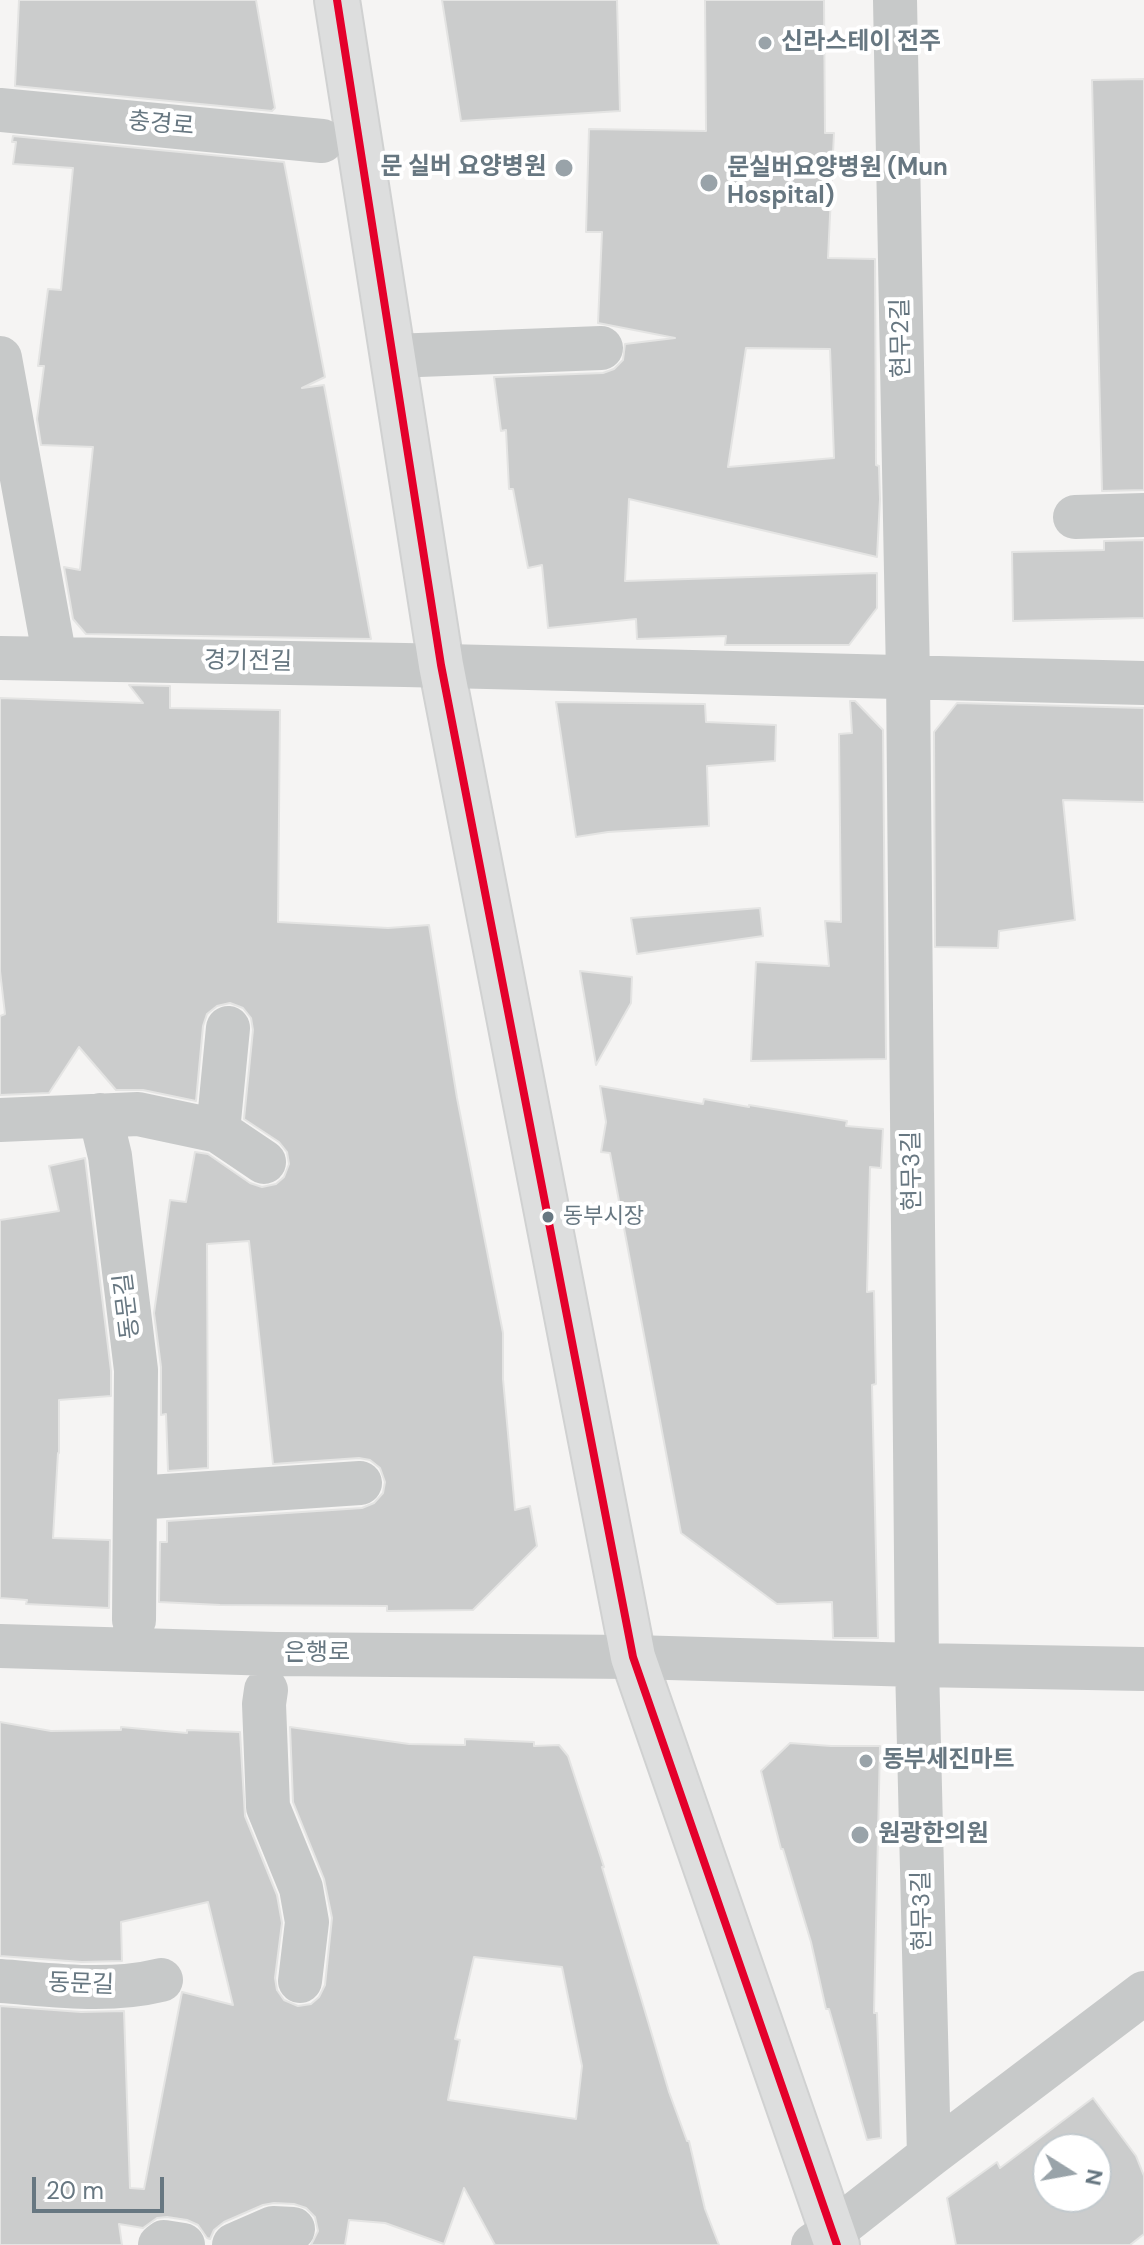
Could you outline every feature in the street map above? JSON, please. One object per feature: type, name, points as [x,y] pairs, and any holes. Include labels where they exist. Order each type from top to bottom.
[{"type":"street","points":[[337,0],[441,665],[633,1657],[827,2241],[929,2156],[1144,1993]]},
{"type":"street","name":"현무2길","points":[[895,0],[908,676]]},
{"type":"street","name":"충경로","points":[[0,110],[322,141]]},
{"type":"street","points":[[393,356],[601,348]]},
{"type":"street","points":[[0,358],[55,659]]},
{"type":"street","points":[[1075,517],[1144,515]]},
{"type":"street","name":"경기전길","points":[[0,658],[441,665]]},
{"type":"street","points":[[441,665],[1144,683]]},
{"type":"street","name":"현무3길","points":[[908,676],[917,1665],[929,2156]]},
{"type":"street","points":[[218,1131],[228,1028]]},
{"type":"street","points":[[0,1120],[138,1114],[218,1131],[264,1162]]},
{"type":"street","name":"동문길","points":[[100,1115],[110,1156],[136,1370],[134,1620]]},
{"type":"street","points":[[135,1498],[360,1483]]},
{"type":"street","name":"은행로","points":[[0,1646],[276,1654],[633,1657]]},
{"type":"street","points":[[633,1657],[1144,1669]]},
{"type":"street","name":"은행로","points":[[266,1690],[268,1807],[301,1888],[307,1922],[300,1981]]},
{"type":"street","name":"동문길","points":[[0,1981],[78,1987],[134,1987],[161,1980]]},
{"type":"street","points":[[234,2245],[273,2228],[293,2229]]},
{"type":"street","points":[[160,2245],[164,2242],[183,2245]]},
{"type":"building","points":[[19,0],[256,0],[275,108],[272,111],[15,86]]},
{"type":"building","points":[[442,0],[617,0],[620,111],[461,121]]},
{"type":"building","points":[[705,0],[824,0],[825,133],[834,133],[828,258],[875,259],[876,465],[879,466],[880,499],[877,557],[629,499],[625,581],[877,573],[877,608],[849,645],[725,645],[726,636],[637,639],[636,619],[548,628],[542,565],[528,568],[513,489],[509,489],[506,430],[501,431],[494,377],[603,373],[614,369],[623,360],[625,344],[675,338],[598,323],[602,232],[586,232],[589,129],[706,131]],"holes":[[[746,348],[830,349],[834,458],[728,467]]]},
{"type":"building","points":[[1144,79],[1144,490],[1102,491],[1092,80]]},
{"type":"building","points":[[13,136],[284,162],[325,377],[302,388],[324,385],[371,639],[86,634],[73,619],[64,567],[80,570],[93,447],[41,445],[37,419],[44,366],[38,366],[48,289],[61,290],[73,168],[13,164],[16,142],[12,142]]},
{"type":"building","points":[[1144,540],[1144,618],[1013,621],[1012,552],[1104,550],[1104,541]]},
{"type":"building","points":[[129,685],[170,686],[170,708],[280,710],[278,922],[388,928],[429,925],[457,1098],[503,1333],[503,1379],[515,1510],[530,1506],[537,1546],[473,1610],[387,1611],[387,1606],[159,1602],[160,1542],[167,1542],[167,1521],[362,1508],[374,1503],[383,1493],[385,1482],[380,1468],[370,1460],[359,1458],[273,1464],[249,1241],[207,1244],[208,1468],[168,1471],[166,1414],[161,1415],[161,1367],[154,1313],[170,1200],[186,1202],[195,1152],[208,1154],[250,1183],[262,1187],[276,1184],[284,1177],[289,1164],[287,1152],[279,1142],[244,1119],[253,1030],[251,1018],[243,1008],[230,1003],[217,1006],[207,1014],[203,1026],[196,1101],[143,1090],[116,1090],[79,1047],[49,1093],[0,1095],[0,1016],[5,1014],[0,971],[0,698],[143,703]]},
{"type":"building","points":[[850,701],[855,701],[883,730],[886,1059],[751,1061],[756,962],[829,966],[825,921],[841,922],[839,734],[852,733]]},
{"type":"building","points":[[556,702],[705,704],[706,722],[776,725],[775,761],[707,766],[709,826],[576,837]]},
{"type":"building","points":[[957,703],[1144,708],[1144,802],[1063,800],[1075,920],[999,931],[998,948],[935,947],[934,732]]},
{"type":"building","points":[[760,908],[763,936],[637,954],[631,918]]},
{"type":"building","points":[[580,971],[632,977],[631,1003],[596,1065]]},
{"type":"building","points":[[600,1086],[703,1104],[704,1099],[749,1105],[847,1121],[846,1126],[883,1129],[881,1168],[870,1167],[867,1292],[874,1291],[876,1384],[872,1385],[878,1638],[833,1638],[832,1602],[777,1604],[681,1533],[610,1153],[601,1152],[606,1122]]},
{"type":"building","points":[[85,1158],[111,1371],[111,1396],[59,1400],[53,1538],[110,1540],[109,1608],[26,1604],[27,1600],[0,1598],[0,1220],[59,1211],[49,1166]]},
{"type":"building","points":[[0,1722],[51,1731],[121,1730],[121,1727],[187,1733],[187,1730],[240,1732],[245,1816],[277,1895],[282,1923],[275,1978],[277,1990],[284,2000],[298,2006],[311,2004],[325,1985],[332,1918],[324,1879],[293,1802],[290,1727],[409,1744],[465,1745],[465,1739],[534,1742],[534,1746],[559,1745],[568,1756],[604,1867],[669,2092],[689,2141],[705,2209],[719,2245],[495,2245],[464,2188],[444,2244],[385,2223],[349,2220],[345,2245],[311,2245],[318,2231],[315,2217],[306,2208],[274,2203],[224,2222],[214,2230],[210,2239],[198,2225],[167,2217],[157,2218],[143,2228],[119,2224],[122,2245],[0,2245],[0,2006],[81,2012],[124,2011],[130,2188],[144,2189],[182,1992],[233,2005],[208,1902],[121,1922],[122,1961],[82,1962],[0,1956]],"holes":[[[474,1957],[562,1967],[582,2066],[576,2119],[448,2100],[460,2040],[455,2039]]]},
{"type":"building","points":[[790,1743],[880,1746],[874,2013],[877,2013],[881,2138],[867,2140],[829,2009],[826,2009],[811,1942],[781,1849],[761,1771]]},
{"type":"building","points":[[1093,2098],[1136,2156],[1144,2176],[1144,2234],[1130,2245],[956,2245],[947,2198],[997,2162],[1000,2168],[1032,2144],[1032,2213],[1112,2213],[1112,2133],[1046,2133]]},
{"type":"transit line","points":[[337,0],[441,665],[633,1657],[837,2245]]},
{"type":"place","name":"신라스테이 전주","points":[[765,43]]},
{"type":"place","name":"문 실버 요양병원","points":[[564,168]]},
{"type":"place","name":"문실버요양병원 (Mun Hospital)","points":[[709,183]]},
{"type":"place","name":"동부시장","points":[[548,1217]]},
{"type":"place","name":"동부세진마트","points":[[866,1761]]},
{"type":"place","name":"원광한의원","points":[[860,1835]]}]
